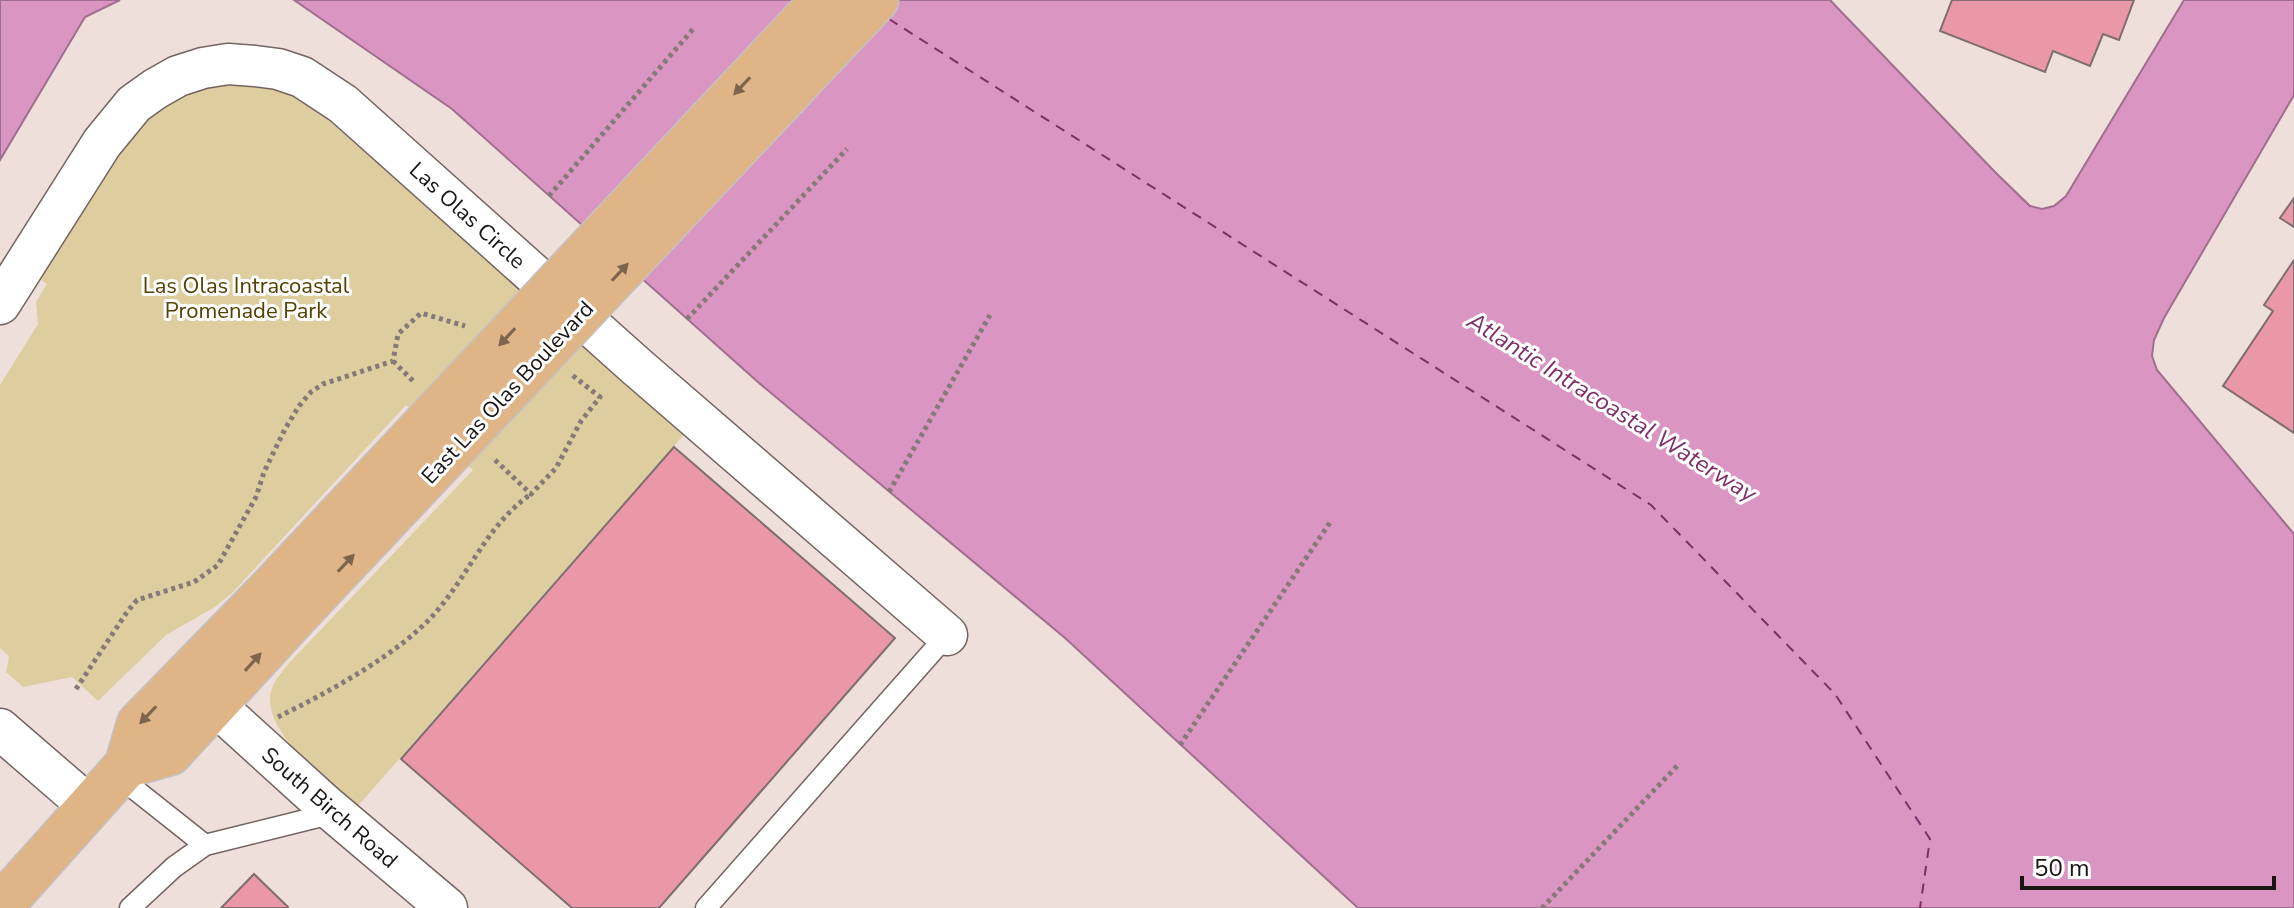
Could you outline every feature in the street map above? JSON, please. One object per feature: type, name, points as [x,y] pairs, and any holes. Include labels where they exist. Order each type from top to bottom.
[{"type":"main road","name":"East Las Olas Boulevard","points":[[111,782],[170,753],[215,705],[279,607],[824,0]]},
{"type":"main road","name":"East Las Olas Boulevard","points":[[0,907],[111,782],[139,724],[279,607],[876,0]]},
{"type":"street","name":"Las Olas Circle","points":[[0,304],[102,143],[134,104],[178,76],[228,64],[278,69],[302,77],[343,104],[636,366],[947,635]]},
{"type":"street","name":"South Birch Road","points":[[215,705],[334,813],[447,908]]},
{"type":"street","points":[[0,729],[111,782]]},
{"type":"lane","points":[[706,908],[947,635]]},
{"type":"lane","points":[[111,782],[205,845]]},
{"type":"lane","points":[[130,908],[174,867],[205,845],[334,813]]},
{"type":"path","points":[[549,196],[694,28]]},
{"type":"path","points":[[687,319],[847,149]]},
{"type":"path","points":[[889,492],[990,315]]},
{"type":"path","points":[[272,720],[322,695],[417,630],[453,590],[488,534],[515,505],[531,494]]},
{"type":"path","points":[[1180,745],[1331,521]]},
{"type":"path","points":[[1542,908],[1679,764]]},
{"type":"green space","name":"Las Olas Intracoastal Promenade Park","points":[[239,79],[296,94],[324,113],[689,429],[357,807],[314,770],[285,738],[270,704],[272,688],[290,662],[473,470],[406,405],[233,592],[215,607],[166,635],[98,701],[72,677],[23,687],[6,672],[9,656],[0,648],[0,385],[38,324],[36,302],[47,284],[36,276],[132,125],[182,89]]},
{"type":"water","points":[[0,0],[120,0],[85,17],[0,160]]},
{"type":"water","name":"Atlantic Intracoastal Waterway","points":[[294,0],[1830,0],[1995,172],[2030,206],[2042,209],[2054,206],[2066,196],[2184,0],[2294,0],[2294,95],[2164,318],[2154,340],[2152,356],[2157,370],[2294,534],[2294,908],[1358,908],[1065,638],[759,383],[452,109]]},
{"type":"building","points":[[1952,0],[2134,0],[2119,40],[2103,34],[2090,66],[2053,51],[2045,72],[1940,31]]},
{"type":"building","points":[[2294,198],[2294,227],[2280,218]]},
{"type":"building","points":[[2294,260],[2294,433],[2223,386],[2273,311],[2264,305]]},
{"type":"building","points":[[674,447],[895,638],[659,908],[572,908],[401,759]]},
{"type":"building","points":[[254,874],[288,907],[221,908]]},
{"type":"ferry route","points":[[889,19],[1651,505],[1835,694],[1930,839],[1920,908]]}]
